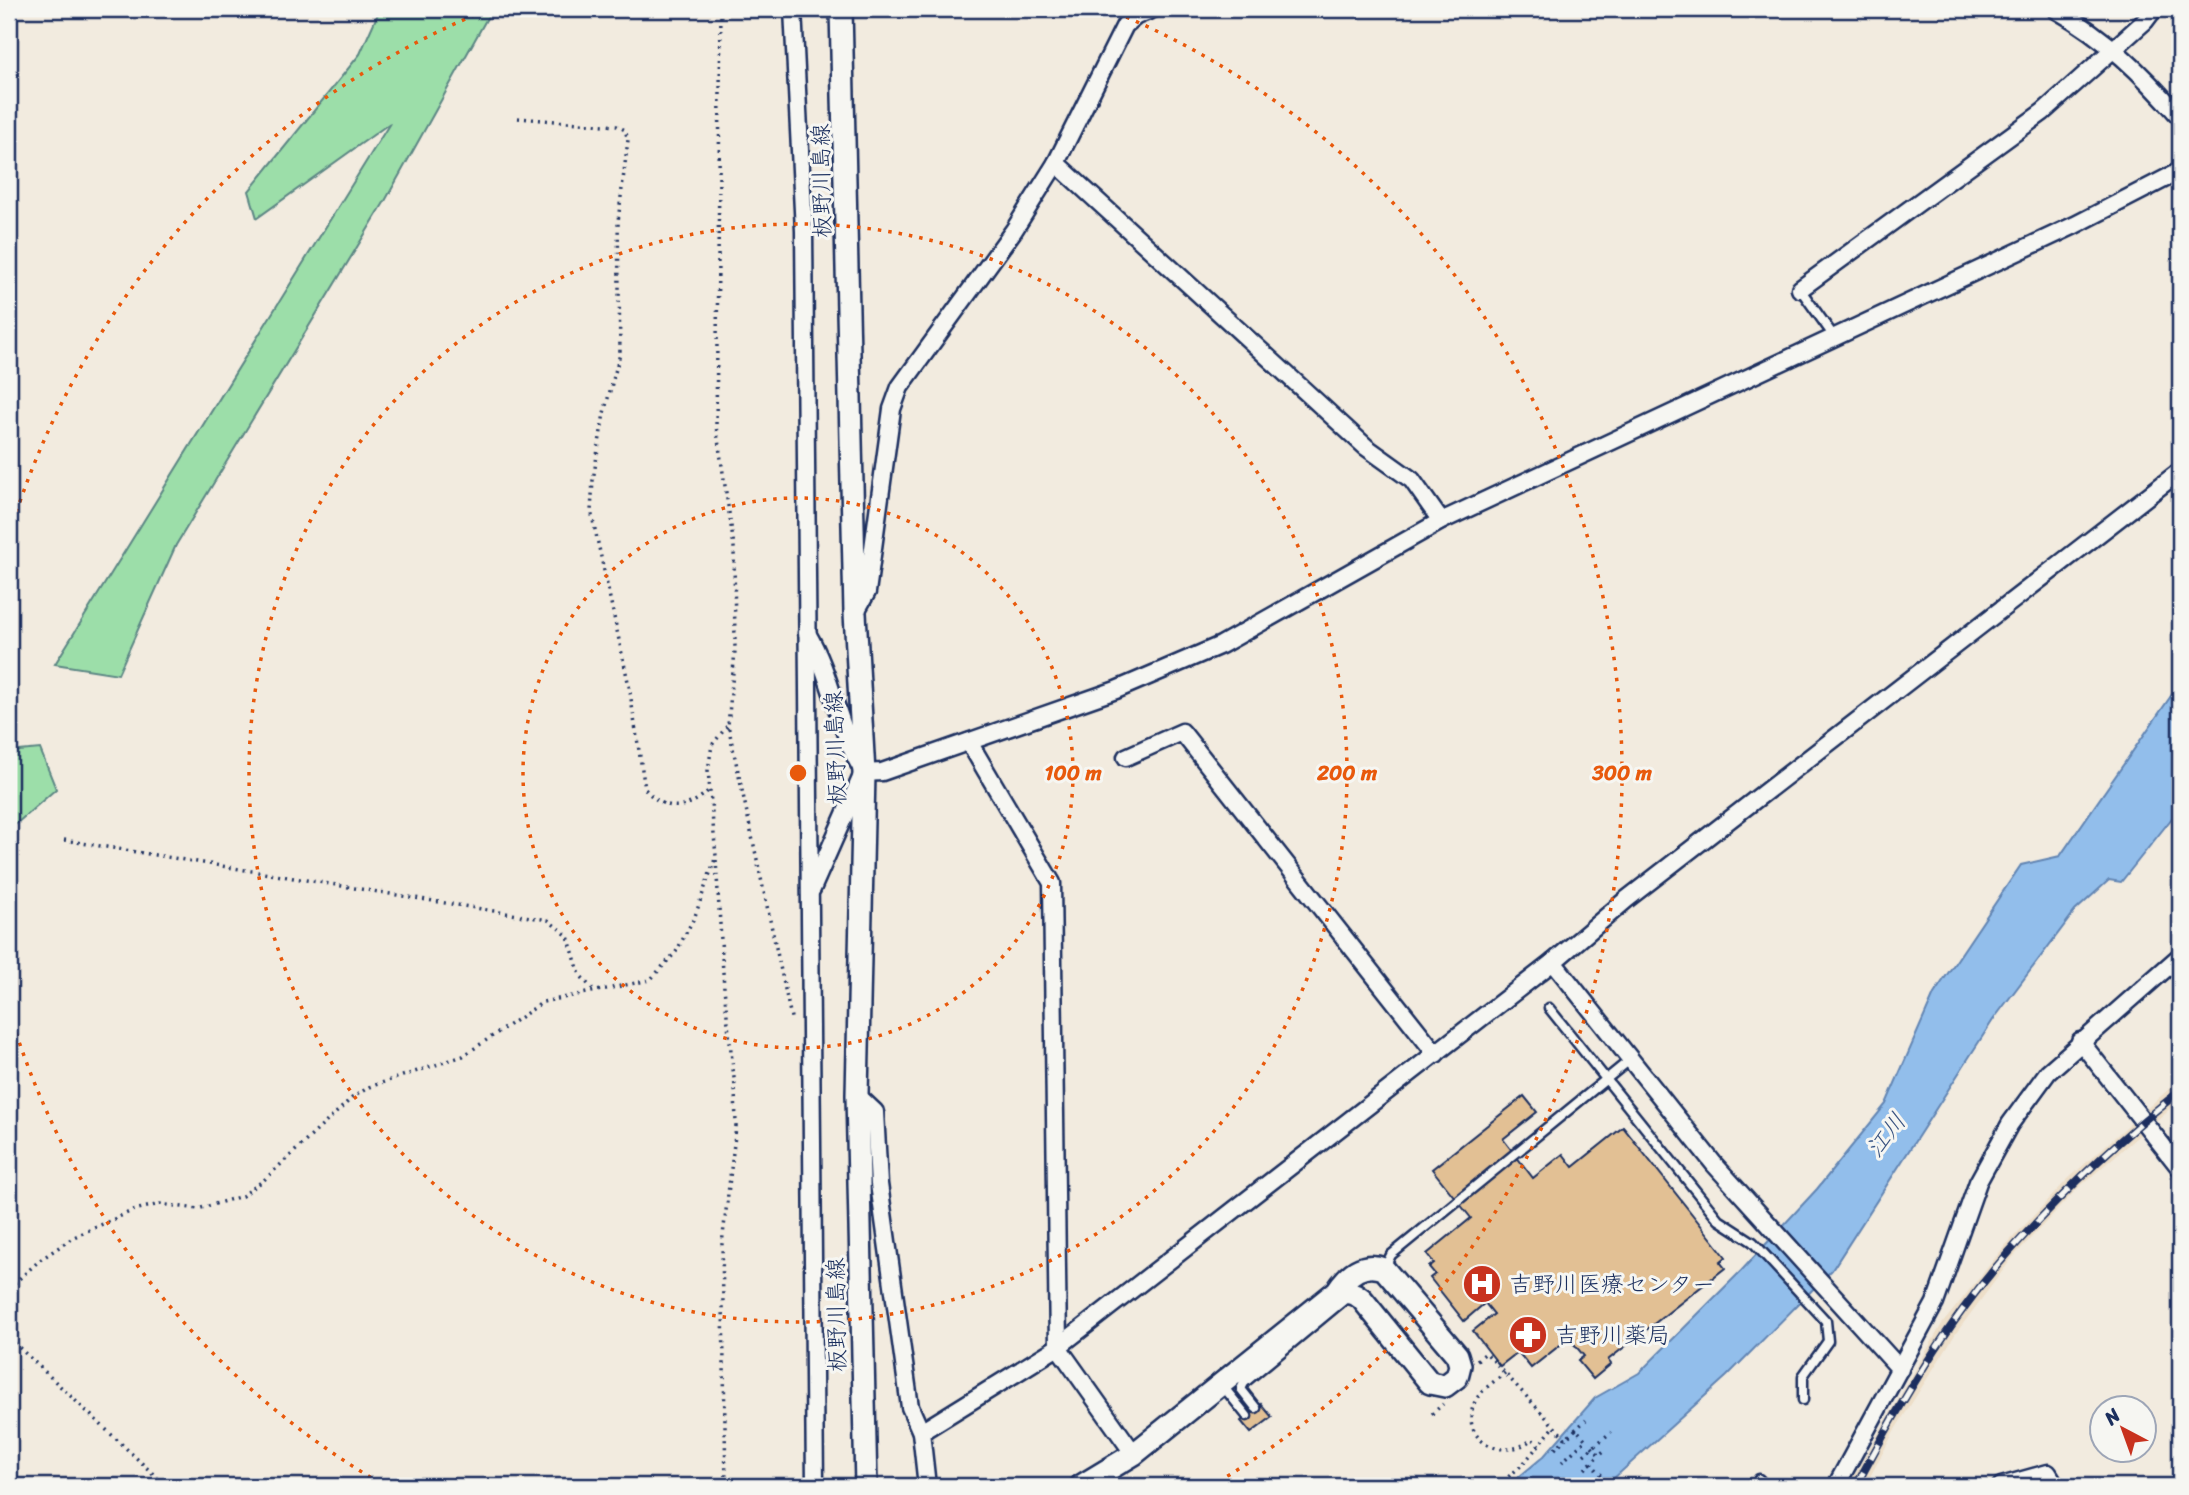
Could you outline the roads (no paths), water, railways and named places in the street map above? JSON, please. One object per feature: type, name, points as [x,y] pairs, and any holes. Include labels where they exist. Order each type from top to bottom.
[{"type":"main road","name":"板野川島線","points":[[841,9],[846,124],[855,613],[864,773],[857,1094],[866,1486]]},
{"type":"main road","points":[[1374,1265],[1384,1269],[1457,1355],[1460,1371],[1454,1381],[1440,1386],[1430,1382],[1362,1299],[1344,1292],[1343,1282],[1363,1266],[1374,1265]]},
{"type":"main road","points":[[1081,1486],[1134,1454],[1221,1384],[1344,1292]]},
{"type":"street","points":[[793,9],[804,231],[815,1486]]},
{"type":"street","points":[[855,613],[867,593],[892,408],[900,387],[1014,230],[1056,163],[1125,25],[1153,9]]},
{"type":"street","points":[[2055,9],[2095,32],[2151,83],[2180,117]]},
{"type":"street","points":[[1800,289],[2043,112],[2154,9]]},
{"type":"street","points":[[1056,163],[1366,447],[1412,480],[1441,521]]},
{"type":"street","points":[[864,773],[882,772],[1116,690],[1221,645],[1441,521],[1835,338],[2180,171]]},
{"type":"street","points":[[921,1432],[1058,1347],[1553,962],[1626,899],[2180,471]]},
{"type":"street","points":[[806,631],[821,657],[848,746],[864,773]]},
{"type":"street","points":[[1126,757],[1182,732],[1436,1054]]},
{"type":"street","points":[[969,742],[1052,883],[1058,1347],[1134,1454]]},
{"type":"street","points":[[810,896],[864,773]]},
{"type":"street","points":[[1836,1486],[1935,1303],[1978,1182],[2010,1124],[2048,1072],[2080,1041],[2180,957]]},
{"type":"street","points":[[1553,962],[1764,1220],[1900,1368]]},
{"type":"street","points":[[2080,1041],[2180,1168]]},
{"type":"street","points":[[857,1094],[875,1112],[879,1184],[910,1407],[921,1432],[927,1486]]},
{"type":"street","points":[[2001,1486],[2048,1473],[2056,1486]]},
{"type":"lane","points":[[1800,289],[1835,338]]},
{"type":"lane","points":[[1549,1008],[1719,1220],[1753,1242],[1826,1321],[1828,1341],[1803,1376],[1803,1400]]},
{"type":"lane","points":[[1384,1269],[1391,1255],[1631,1059]]},
{"type":"lane","points":[[1256,1408],[1241,1389],[1244,1383],[1344,1292]]},
{"type":"lane","points":[[1221,1384],[1247,1416]]},
{"type":"water","name":"江川","points":[[2180,683],[2180,808],[2121,882],[2109,880],[2075,911],[1993,1020],[1832,1270],[1727,1376],[1613,1479],[1611,1486],[1508,1486],[1544,1456],[1595,1398],[1639,1373],[1741,1271],[1817,1189],[1886,1104],[1934,994],[2021,865],[2060,856]]},
{"type":"railway","points":[[1856,1486],[1926,1364],[1987,1278],[2030,1229],[2113,1147],[2180,1091]]},
{"type":"place","name":"吉野川医療センター","points":[[1482,1284]]},
{"type":"place","name":"吉野川薬局","points":[[1528,1335]]}]
